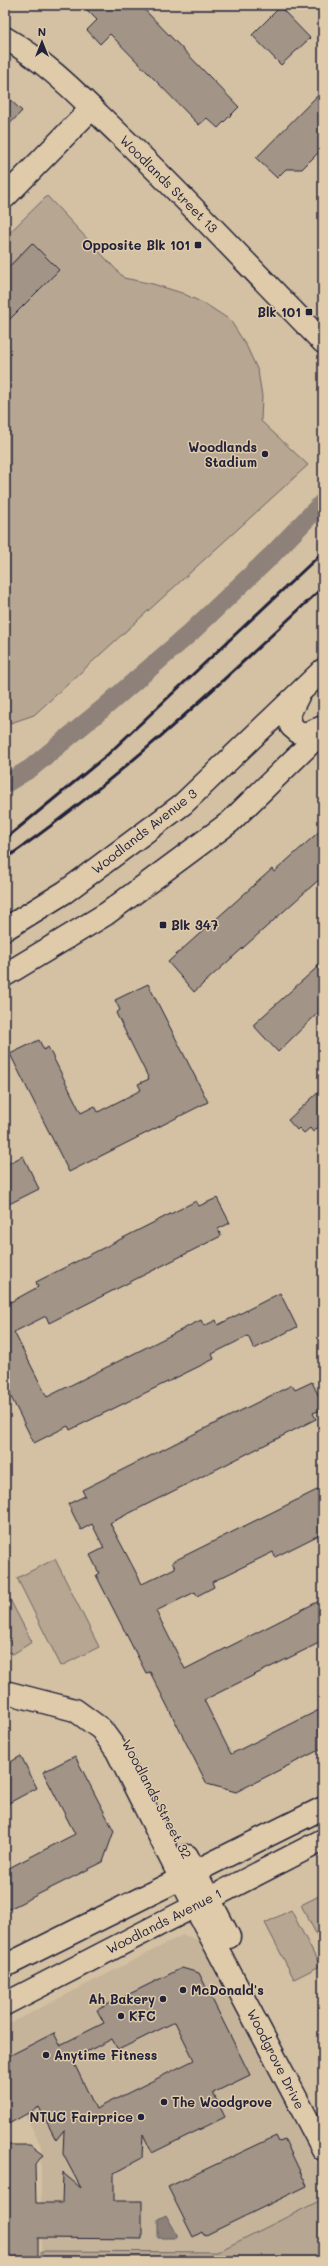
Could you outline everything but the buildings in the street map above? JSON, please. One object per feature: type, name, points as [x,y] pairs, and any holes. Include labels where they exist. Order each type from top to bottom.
[{"type":"street","name":"Woodlands Street 13","points":[[5,38],[22,48],[50,69],[92,108],[182,195],[323,342]]},
{"type":"street","points":[[5,198],[92,108]]},
{"type":"street","name":"Woodlands Avenue 3","points":[[5,928],[65,892],[183,804],[323,670]]},
{"type":"street","points":[[299,693],[289,714],[292,726],[298,732],[305,734],[323,728]]},
{"type":"street","points":[[5,975],[106,914],[230,822],[323,731]]},
{"type":"street","name":"Woodlands Street 32","points":[[5,1678],[89,1703],[110,1719],[128,1742],[187,1874]]},
{"type":"street","name":"Woodlands Street 32","points":[[5,1692],[75,1710],[101,1729],[117,1751],[202,1902]]},
{"type":"street","points":[[5,1966],[187,1874],[323,1808]]},
{"type":"street","name":"Woodlands Avenue 1","points":[[5,2004],[323,1840]]},
{"type":"street","name":"Woodgrove Drive","points":[[202,1902],[323,2121]]},
{"type":"street","name":"Woodgrove Drive","points":[[202,1902],[322,2146]]},
{"type":"shaded area","points":[[47,196],[124,278],[153,284],[182,293],[207,305],[230,320],[246,345],[258,371],[262,396],[261,421],[308,465],[34,715],[5,725],[5,324],[59,270],[32,243],[5,271],[5,237]]},
{"type":"shaded area","points":[[55,1559],[99,1647],[61,1666],[17,1578]]},
{"type":"shaded area","points":[[5,1590],[32,1642],[13,1654],[5,1651]]},
{"type":"shaded area","points":[[323,1894],[323,1947],[301,1905]]},
{"type":"shaded area","points":[[291,1910],[320,1966],[294,1979],[265,1923]]},
{"type":"shaded area","name":"The Woodgrove","points":[[183,1935],[205,1942],[323,2176],[323,2199],[218,2252],[41,2251],[41,2146],[5,2075],[5,2026]]},
{"type":"shaded area","points":[[323,2199],[323,2261],[41,2261],[41,2251],[217,2252]]},
{"type":"shaded area","points":[[166,2215],[177,2234],[177,2238],[158,2238],[158,2219]]},
{"type":"waterway","points":[[5,784],[31,768],[106,706],[189,634],[271,556],[323,502]]},
{"type":"railway","points":[[5,839],[106,756],[323,552]]},
{"type":"railway","points":[[5,859],[89,796],[169,729],[323,587]]},
{"type":"place","name":"Opposite Blk 101","points":[[198,245]]},
{"type":"place","name":"Blk 101","points":[[309,312]]},
{"type":"place","name":"Woodlands Stadium","points":[[265,454]]},
{"type":"place","name":"Blk 347","points":[[163,925]]},
{"type":"place","name":"McDonald's","points":[[183,1990]]},
{"type":"place","name":"Ah Bakery","points":[[163,1999]]},
{"type":"place","name":"KFC","points":[[121,2016]]},
{"type":"place","name":"Anytime Fitness","points":[[46,2055]]},
{"type":"place","name":"The Woodgrove","points":[[164,2102]]},
{"type":"place","name":"NTUC Fairprice","points":[[141,2117]]}]
